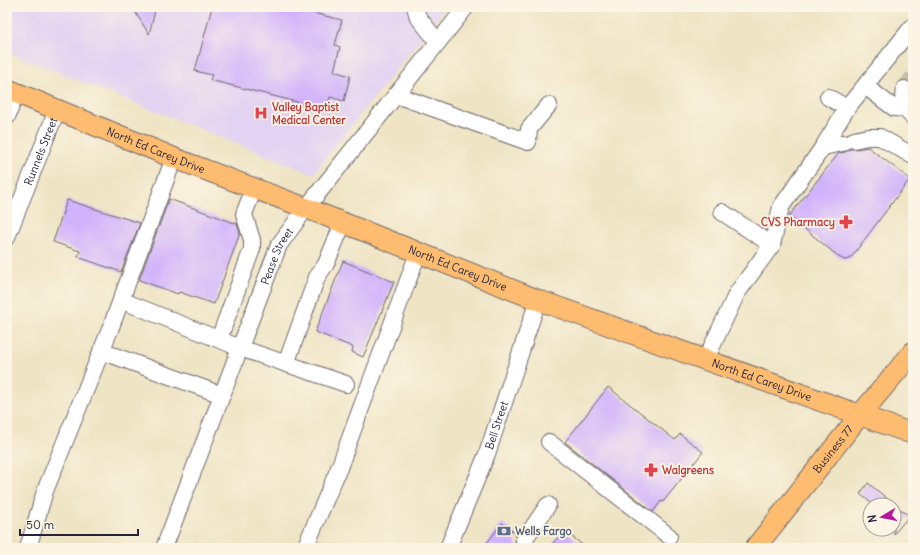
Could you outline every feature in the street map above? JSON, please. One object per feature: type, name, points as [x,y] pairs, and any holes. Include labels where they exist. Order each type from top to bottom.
[{"type":"main road","name":"North Ed Carey Drive","points":[[12,91],[174,158],[306,208],[538,300],[913,434]]},
{"type":"main road","name":"Business 77","points":[[755,548],[860,415],[913,352]]},
{"type":"street","points":[[415,7],[418,17],[438,42]]},
{"type":"street","name":"Pease Street","points":[[164,548],[279,245],[306,208],[466,7]]},
{"type":"street","points":[[706,359],[737,292],[772,245],[781,207],[847,108],[913,26]]},
{"type":"street","points":[[865,86],[894,108],[909,113]]},
{"type":"street","points":[[904,89],[902,102],[909,113]]},
{"type":"street","points":[[7,117],[12,91]]},
{"type":"street","points":[[396,95],[528,142],[529,129],[549,105]]},
{"type":"street","points":[[828,97],[847,108]]},
{"type":"street","name":"Runnels Street","points":[[7,237],[57,110]]},
{"type":"street","points":[[822,147],[868,137],[880,137],[913,156]]},
{"type":"street","points":[[28,548],[45,491],[121,300],[174,158]]},
{"type":"street","points":[[218,339],[252,249],[252,240],[244,214],[254,188]]},
{"type":"street","points":[[722,212],[772,245]]},
{"type":"street","points":[[286,364],[317,277],[326,264],[343,223]]},
{"type":"street","points":[[305,548],[339,468],[418,253]]},
{"type":"street","points":[[121,300],[240,348],[346,384]]},
{"type":"street","name":"Bell Street","points":[[448,548],[487,454],[538,300]]},
{"type":"street","points":[[101,351],[222,395]]},
{"type":"street","points":[[549,442],[668,536]]},
{"type":"street","points":[[524,540],[548,505]]},
{"type":"shaded area","name":"Valley Baptist Medical Center","points":[[7,7],[446,7],[313,174],[7,52]]},
{"type":"building","points":[[132,7],[156,7],[149,34]]},
{"type":"building","points":[[212,7],[314,7],[313,13],[342,20],[335,45],[340,47],[334,71],[350,76],[344,101],[330,97],[327,107],[322,106],[321,110],[308,107],[309,105],[210,80],[212,75],[195,71]]},
{"type":"building","name":"CVS Pharmacy","points":[[868,147],[910,179],[850,259],[844,260],[789,216],[839,153],[850,149]]},
{"type":"building","points":[[169,199],[237,224],[240,233],[214,304],[179,292],[178,294],[139,280]]},
{"type":"building","points":[[67,200],[140,223],[121,272],[78,257],[80,251],[53,242]]},
{"type":"building","points":[[343,261],[394,282],[363,357],[352,352],[353,347],[315,332]]},
{"type":"building","name":"Walgreens","points":[[608,387],[675,440],[680,434],[703,452],[663,502],[661,501],[653,512],[565,442]]},
{"type":"building","points":[[868,483],[885,497],[864,497],[860,494]]},
{"type":"building","points":[[902,510],[909,516],[902,524]]},
{"type":"building","name":"Wells Fargo","points":[[502,523],[516,534],[515,540],[519,548],[483,548]]},
{"type":"building","name":"Wells Fargo","points":[[564,530],[586,548],[549,548]]},
{"type":"tunnel","points":[[904,89],[913,77]]},
{"type":"place","name":"Valley Baptist Medical Center","points":[[261,113]]},
{"type":"place","name":"CVS Pharmacy","points":[[846,222]]},
{"type":"place","name":"Walgreens","points":[[651,470]]},
{"type":"place","name":"Wells Fargo","points":[[504,531]]}]
